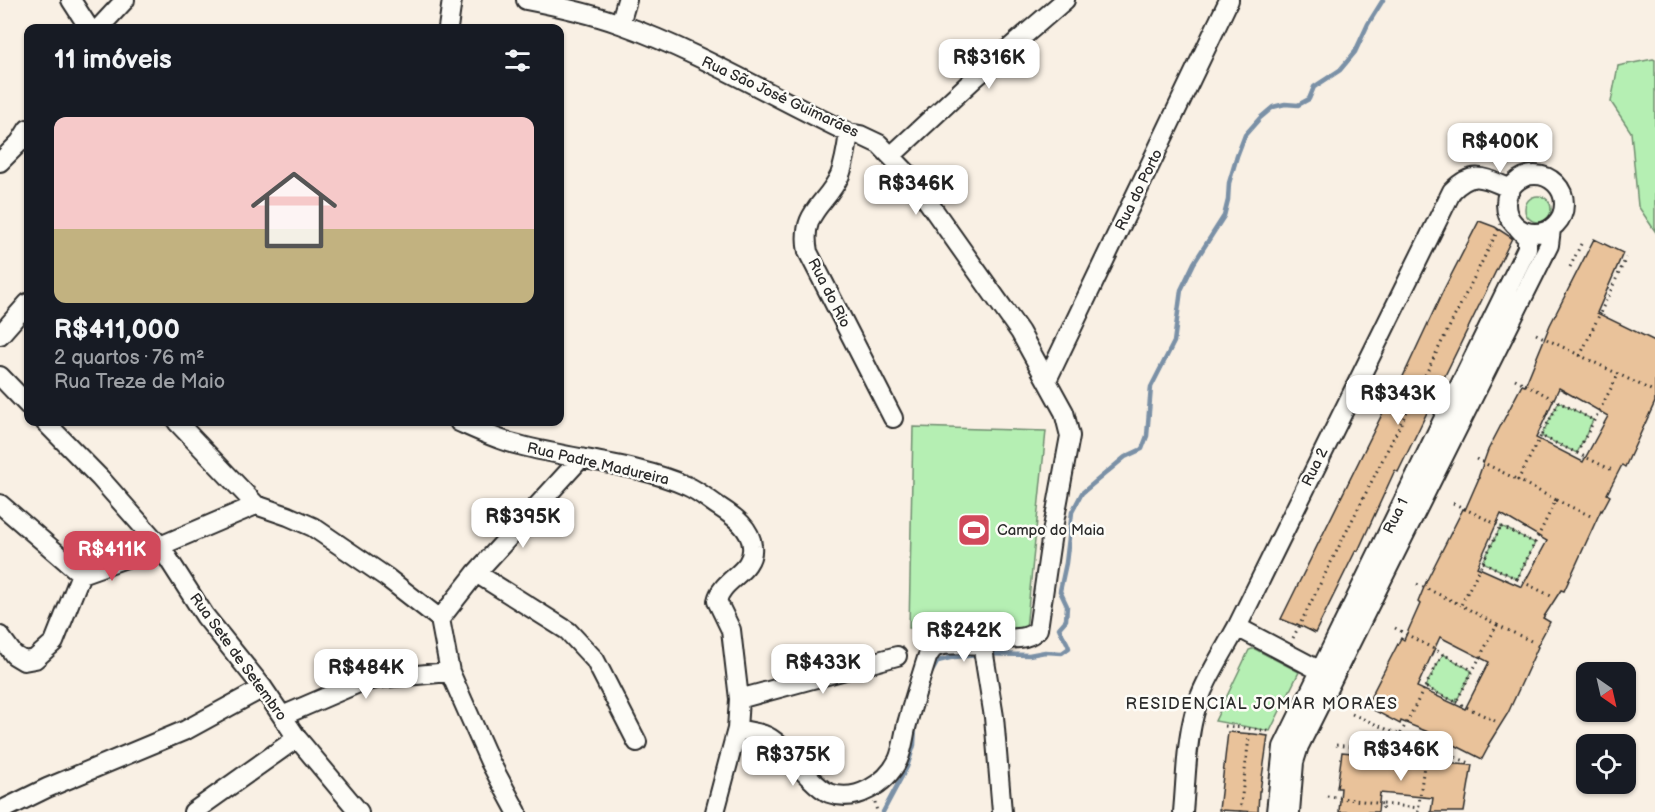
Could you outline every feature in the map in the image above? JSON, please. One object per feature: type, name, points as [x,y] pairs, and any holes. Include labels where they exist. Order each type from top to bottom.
[{"type":"street","points":[[71,0],[86,24]]},
{"type":"street","points":[[103,24],[125,0]]},
{"type":"street","points":[[449,24],[452,0]]},
{"type":"street","name":"Rua São José Guimarães","points":[[526,0],[620,24],[736,76],[849,133],[860,135],[879,144],[909,175],[1020,332],[1064,412],[1070,436],[1039,626],[1036,632],[1029,637],[994,640],[984,654]]},
{"type":"street","points":[[620,24],[627,0]]},
{"type":"street","points":[[891,156],[975,78],[1065,0]]},
{"type":"street","name":"Rua do Porto","points":[[1047,380],[1229,0]]},
{"type":"street","name":"Rua do Rio","points":[[849,133],[840,175],[813,212],[805,239],[808,252],[893,418]]},
{"type":"street","points":[[0,162],[24,136]]},
{"type":"street","name":"Rua 2","points":[[1183,812],[1194,713],[1203,691],[1237,627],[1452,191],[1463,181],[1479,176],[1511,189]]},
{"type":"street","name":"Rua 1","points":[[1276,812],[1283,747],[1327,674],[1549,245],[1551,229],[1562,216],[1564,208],[1561,191],[1549,179],[1532,176],[1524,178],[1517,182],[1507,197],[1506,205],[1512,221],[1510,226],[1527,238],[1527,248],[1327,674],[1296,754],[1290,812]]},
{"type":"street","points":[[1510,226],[1534,233],[1551,229]]},
{"type":"street","points":[[0,335],[24,308]]},
{"type":"street","points":[[0,376],[24,401]]},
{"type":"street","name":"Rua Sete de Setembro","points":[[49,426],[100,478],[160,546],[205,616],[263,688],[297,738],[358,812]]},
{"type":"street","points":[[181,426],[256,505],[313,527],[386,577],[440,619],[450,672],[490,762],[517,812]]},
{"type":"street","name":"Rua Padre Madureira","points":[[469,426],[515,445],[665,477],[690,487],[734,517],[747,531],[752,543],[748,565],[724,588],[717,601],[730,630],[739,699],[737,729],[716,812]]},
{"type":"street","points":[[440,619],[476,573],[581,458]]},
{"type":"street","points":[[0,504],[81,574]]},
{"type":"street","points":[[0,636],[14,655],[24,661],[36,659],[54,642],[81,574],[160,546],[256,505]]},
{"type":"street","points":[[476,573],[568,631],[595,660],[637,742]]},
{"type":"street","points":[[1237,627],[1327,674]]},
{"type":"street","points":[[737,729],[770,738],[826,792],[838,796],[857,794],[881,782],[898,759],[910,713],[931,651],[935,647],[945,645],[984,654],[994,717],[1002,812]]},
{"type":"street","points":[[739,699],[897,656]]},
{"type":"street","points":[[282,716],[361,682],[450,672]]},
{"type":"street","points":[[0,811],[47,788],[186,730],[263,688]]},
{"type":"street","points":[[193,812],[297,738]]},
{"type":"path","points":[[1289,645],[1510,226]]},
{"type":"path","points":[[1570,267],[1582,242]]},
{"type":"path","points":[[1580,356],[1626,258]]},
{"type":"path","points":[[1536,334],[1655,392]]},
{"type":"path","points":[[1577,453],[1618,375]]},
{"type":"path","points":[[1515,379],[1593,420]]},
{"type":"path","points":[[1518,480],[1558,402]]},
{"type":"path","points":[[1541,436],[1614,471]]},
{"type":"path","points":[[1476,459],[1556,501],[1593,517]]},
{"type":"path","points":[[1517,579],[1556,501]]},
{"type":"path","points":[[1453,503],[1534,543]]},
{"type":"path","points":[[1461,605],[1501,526]]},
{"type":"path","points":[[1483,562],[1553,597]]},
{"type":"path","points":[[1417,584],[1531,641]]},
{"type":"path","points":[[1456,702],[1497,625]]},
{"type":"path","points":[[1395,628],[1472,670]]},
{"type":"path","points":[[1400,735],[1443,654]]},
{"type":"path","points":[[1425,687],[1495,721]]},
{"type":"path","points":[[1352,714],[1472,764]]},
{"type":"path","points":[[1225,726],[1270,731]]},
{"type":"path","points":[[1240,812],[1250,729]]},
{"type":"path","points":[[1327,796],[1419,810],[1425,757],[1336,745]]},
{"type":"path","points":[[1382,812],[1383,804]]},
{"type":"green space","points":[[1655,60],[1655,231],[1638,206],[1631,132],[1611,102],[1618,66]]},
{"type":"green space","points":[[1538,196],[1548,199],[1551,209],[1548,219],[1538,222],[1528,219],[1525,209],[1528,199]]},
{"type":"green space","points":[[1559,402],[1593,420],[1577,453],[1541,436]]},
{"type":"green space","name":"Campo do Maia","points":[[913,427],[1046,431],[1026,629],[909,628]]},
{"type":"green space","points":[[1501,526],[1535,543],[1517,579],[1483,562]]},
{"type":"green space","points":[[1252,649],[1299,672],[1270,731],[1215,721],[1249,650]]},
{"type":"green space","points":[[1443,654],[1472,671],[1456,702],[1425,687]]},
{"type":"building","points":[[1479,221],[1495,227],[1512,238],[1398,472],[1395,470],[1358,551],[1356,550],[1315,633],[1281,619],[1397,384],[1399,385]]},
{"type":"building","points":[[1594,239],[1623,253],[1597,313],[1655,341],[1655,402],[1625,467],[1622,465],[1607,494],[1610,496],[1601,510],[1564,591],[1561,590],[1543,618],[1550,622],[1508,713],[1482,759],[1433,734],[1401,721],[1400,724],[1366,706],[1401,638],[1404,640],[1420,604],[1418,602],[1427,580],[1463,509],[1465,510],[1488,450],[1522,385],[1525,386],[1550,325]],"holes":[[[1559,388],[1608,416],[1583,462],[1536,438]],[[1501,514],[1547,541],[1522,587],[1477,567]],[[1440,637],[1489,662],[1465,709],[1417,687]]]},
{"type":"building","points":[[1228,732],[1268,736],[1258,812],[1219,810]]},
{"type":"building","points":[[1342,752],[1421,760],[1421,762],[1472,765],[1464,812],[1431,812],[1433,798],[1380,793],[1378,812],[1339,812],[1341,788],[1337,788]]},
{"type":"waterway","points":[[988,654],[1062,653],[1069,648],[1059,628],[1066,620],[1067,606],[1060,591],[1072,512],[1082,493],[1125,457],[1142,449],[1147,436],[1151,387],[1174,342],[1181,290],[1194,263],[1224,216],[1229,183],[1245,135],[1273,107],[1285,104],[1298,105],[1309,99],[1314,87],[1340,70],[1355,52],[1368,24],[1383,0]]},
{"type":"waterway","points":[[930,675],[938,661],[979,655]]},
{"type":"waterway","points":[[883,812],[907,767],[914,745],[915,726]]},
{"type":"place","name":"Campo do Maia","points":[[974,530]]},
{"type":"district","name":"RESIDENCIAL JOMAR MORAES","points":[[1262,704]]}]
